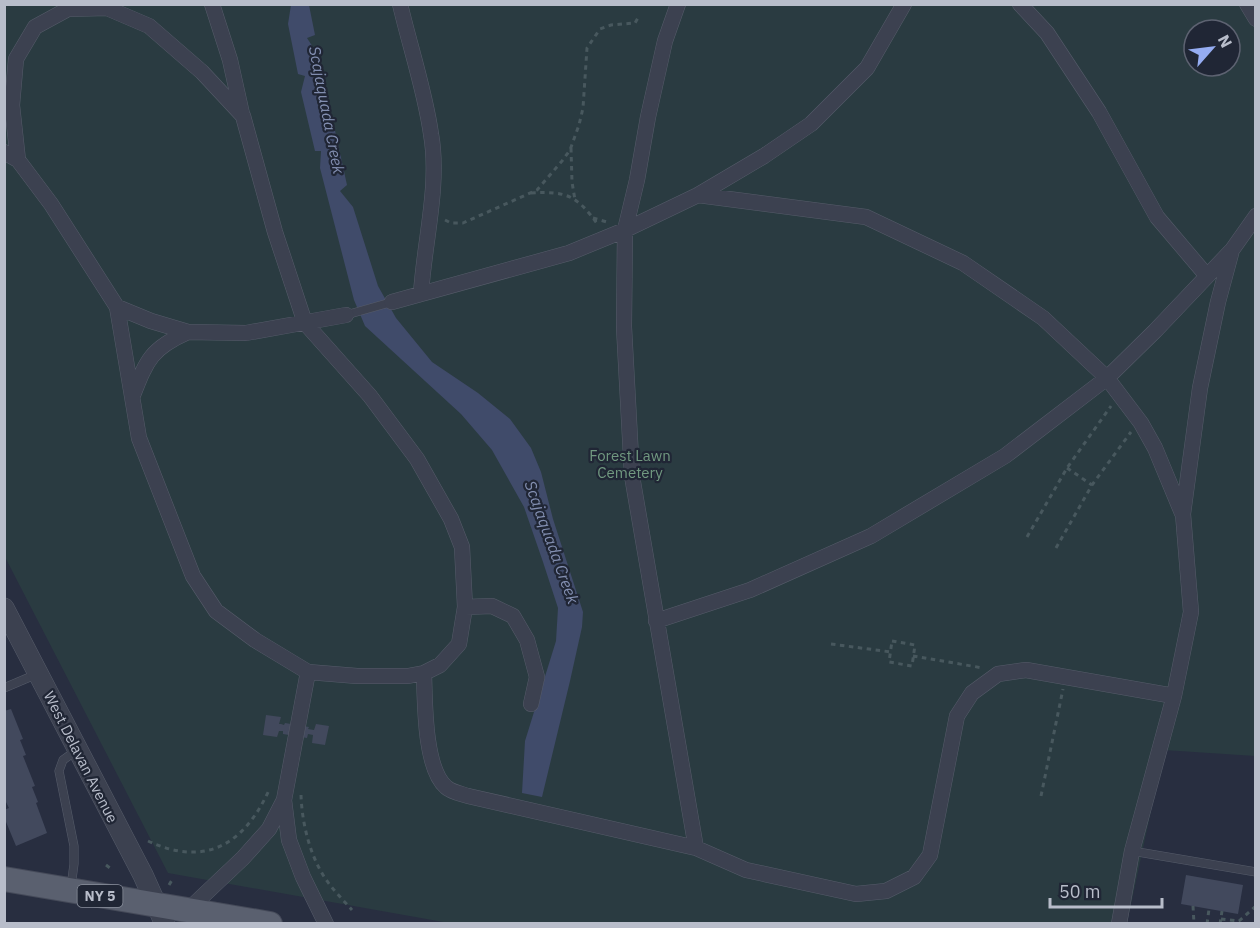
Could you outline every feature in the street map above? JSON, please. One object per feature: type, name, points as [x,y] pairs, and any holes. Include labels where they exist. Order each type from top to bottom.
[{"type":"main road","name":"NY 5","points":[[4,879],[70,891],[161,915],[188,910],[270,924]]},
{"type":"street","points":[[212,4],[230,60],[275,232],[305,323],[377,405],[417,459],[451,519],[462,547],[465,607],[459,644],[440,665],[424,673],[408,676],[357,676],[308,672],[255,640],[216,611],[194,576],[139,438],[117,307],[51,204],[11,156],[16,59],[35,27],[68,9],[107,8],[149,26],[202,72],[243,116]]},
{"type":"street","points":[[400,4],[432,135],[433,166],[430,210],[421,294]]},
{"type":"street","points":[[678,4],[662,52],[625,230],[624,327],[632,476],[696,848]]},
{"type":"street","points":[[392,302],[569,253],[625,230],[698,195],[764,156],[811,124],[867,68],[904,4]]},
{"type":"street","points":[[1020,4],[1047,33],[1099,112],[1157,217],[1207,276]]},
{"type":"street","points":[[1246,4],[1256,19]]},
{"type":"street","points":[[698,195],[866,217],[963,263],[1043,318],[1107,378],[1141,423],[1155,448],[1183,514]]},
{"type":"street","points":[[656,621],[750,590],[871,536],[1005,456],[1107,378],[1232,250],[1256,216]]},
{"type":"street","points":[[1119,924],[1132,850],[1174,696],[1191,612],[1183,514],[1200,388],[1218,302],[1232,250]]},
{"type":"street","points":[[117,307],[151,321],[188,332],[246,333],[346,315]]},
{"type":"street","points":[[132,397],[145,363],[166,342],[188,332]]},
{"type":"street","points":[[465,607],[492,606],[513,616],[528,640],[537,677],[531,705]]},
{"type":"street","name":"West Delavan Avenue","points":[[4,608],[14,634],[78,750],[143,875],[161,915]]},
{"type":"street","points":[[424,673],[432,766],[446,787],[488,801],[696,848],[746,870],[856,894],[886,891],[914,877],[930,855],[957,716],[972,693],[998,674],[1026,669],[1174,696]]},
{"type":"street","points":[[188,910],[221,880],[270,829],[284,800],[308,672]]},
{"type":"street","points":[[284,800],[289,840],[303,877],[326,924]]},
{"type":"lane","points":[[346,315],[392,302]]},
{"type":"lane","points":[[4,688],[38,674]]},
{"type":"lane","points":[[70,891],[74,846],[59,771],[63,760],[78,750]]},
{"type":"lane","points":[[1132,850],[1256,872]]},
{"type":"path","points":[[575,200],[571,172],[572,145],[583,108],[587,48],[600,29],[635,23],[639,16]]},
{"type":"path","points":[[430,210],[451,223],[463,223],[537,190],[562,161],[572,145]]},
{"type":"path","points":[[529,193],[565,194],[588,211],[605,238]]},
{"type":"path","points":[[1028,537],[1067,468],[1120,395]]},
{"type":"path","points":[[1056,548],[1092,485],[1130,433],[1141,423]]},
{"type":"path","points":[[1067,468],[1092,485]]},
{"type":"path","points":[[892,641],[915,645],[912,666],[889,662],[891,652],[892,641]]},
{"type":"path","points":[[831,644],[891,652]]},
{"type":"path","points":[[914,656],[986,669],[998,674]]},
{"type":"path","points":[[1041,796],[1065,676]]},
{"type":"path","points":[[148,841],[165,849],[183,852],[210,850],[230,843],[259,811],[273,781]]},
{"type":"path","points":[[302,789],[307,832],[315,858],[328,883],[352,910]]},
{"type":"path","points":[[106,865],[110,868]]},
{"type":"path","points":[[169,885],[172,880]]},
{"type":"path","points":[[1193,906],[1194,924]]},
{"type":"path","points":[[1222,911],[1220,921],[1239,921],[1256,906]]},
{"type":"path","points":[[1207,924],[1209,909]]},
{"type":"green space","name":"Forest Lawn Cemetery","points":[[5,5],[1255,5],[1255,756],[1164,750],[1127,923],[449,923],[168,873],[5,557]]},
{"type":"water","name":"Scajaquada Creek","points":[[291,5],[309,5],[315,35],[307,38],[320,58],[329,105],[322,111],[334,126],[347,185],[340,191],[353,207],[378,286],[396,318],[432,362],[478,393],[510,419],[531,448],[541,472],[553,519],[583,612],[582,627],[542,797],[522,793],[525,741],[556,641],[558,608],[524,507],[492,450],[461,414],[365,326],[354,300],[320,168],[321,151],[315,151],[301,92],[305,76],[298,74],[288,24]]},
{"type":"building","points":[[11,709],[23,739],[20,740],[26,755],[23,756],[35,786],[32,787],[38,802],[36,803],[47,833],[16,846],[4,817],[4,810],[9,808],[4,798],[4,711]]},
{"type":"building","points":[[266,715],[281,717],[279,724],[284,725],[285,723],[309,727],[308,729],[314,730],[316,724],[329,726],[325,745],[312,743],[313,735],[308,734],[307,738],[283,734],[283,731],[279,731],[277,737],[263,735]]},
{"type":"building","points":[[1186,875],[1243,885],[1238,914],[1181,904]]}]
